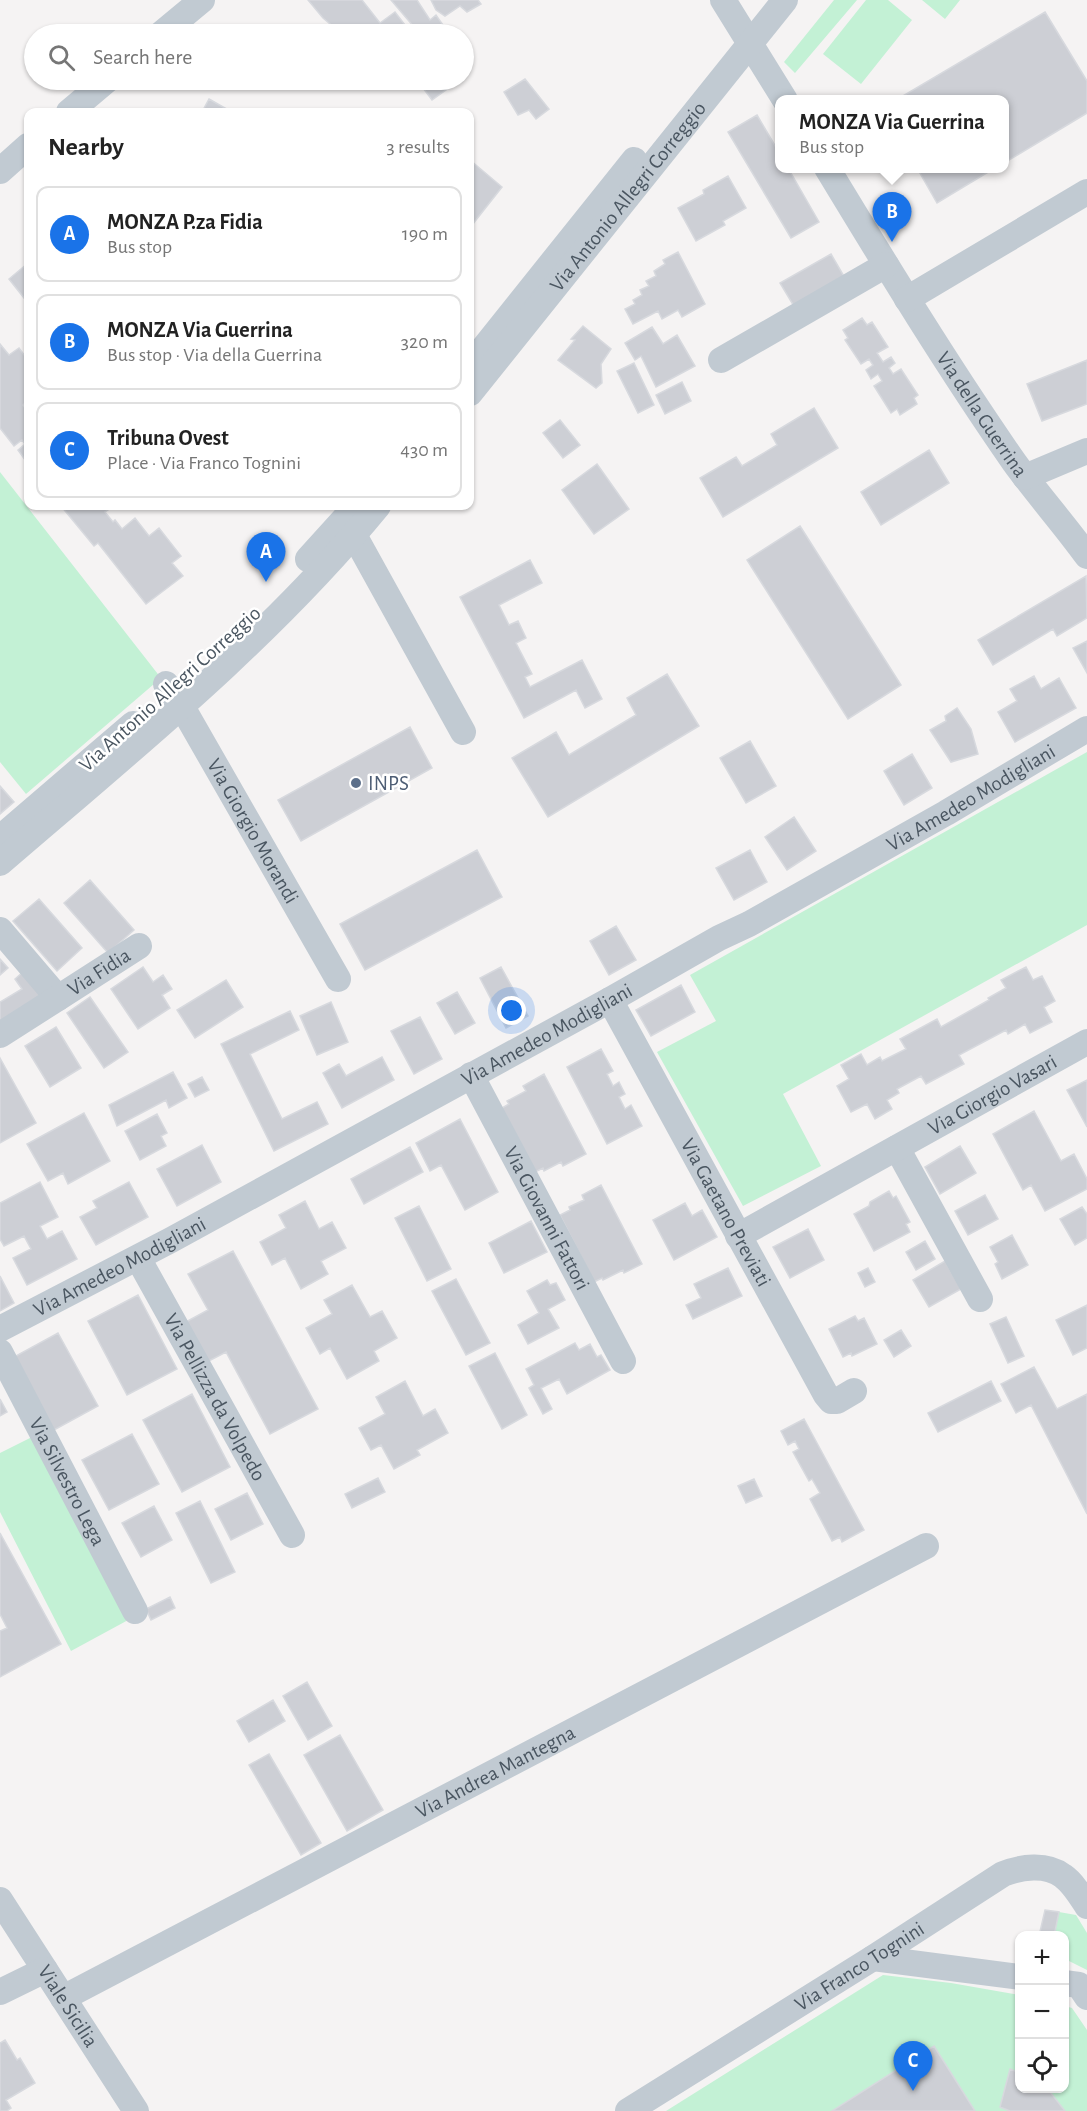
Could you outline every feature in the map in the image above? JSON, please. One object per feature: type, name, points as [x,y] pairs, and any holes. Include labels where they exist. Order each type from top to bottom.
[{"type":"street","points":[[173,24],[202,0]]},
{"type":"street","points":[[723,0],[782,95]]},
{"type":"street","name":"Via Antonio Allegri Correggio","points":[[474,388],[746,37],[766,0]]},
{"type":"street","name":"Via Antonio Allegri Correggio","points":[[474,360],[582,223],[746,37],[785,0]]},
{"type":"street","points":[[74,108],[95,90]]},
{"type":"street","points":[[0,171],[24,150]]},
{"type":"street","name":"Via della Guerrina","points":[[830,173],[906,298],[1025,477],[1087,556]]},
{"type":"street","points":[[906,298],[1087,192]]},
{"type":"street","points":[[721,360],[886,265]]},
{"type":"street","points":[[1025,477],[1087,451]]},
{"type":"street","name":"Via Antonio Allegri Correggio","points":[[0,863],[283,586],[352,510]]},
{"type":"street","name":"Via Antonio Allegri Correggio","points":[[0,838],[173,694],[251,642],[354,535],[375,510]]},
{"type":"street","points":[[354,535],[463,732]]},
{"type":"street","name":"Via Giorgio Morandi","points":[[173,694],[338,980]]},
{"type":"street","name":"Via Amedeo Modigliani","points":[[0,1329],[138,1258],[610,1000],[946,813],[1087,729]]},
{"type":"street","name":"Via Fidia","points":[[0,930],[58,998]]},
{"type":"street","name":"Via Fidia","points":[[0,1035],[139,946]]},
{"type":"street","name":"Via Gaetano Previati","points":[[610,1000],[826,1395],[831,1401],[837,1401],[854,1391]]},
{"type":"street","name":"Via Giorgio Vasari","points":[[738,1236],[1087,1042]]},
{"type":"street","name":"Via Giovanni Fattori","points":[[471,1075],[623,1361]]},
{"type":"street","points":[[897,1148],[980,1299]]},
{"type":"street","name":"Via Pellizza da Volpedo","points":[[138,1258],[292,1536]]},
{"type":"street","name":"Via Silvestro Lega","points":[[0,1352],[135,1611]]},
{"type":"street","name":"Via Andrea Mantegna","points":[[63,1998],[926,1546]]},
{"type":"street","name":"Via Franco Tognini","points":[[628,2111],[1003,1874],[1020,1868],[1034,1868],[1062,1874],[1075,1887],[1087,1906]]},
{"type":"street","name":"Viale Sicilia","points":[[0,1900],[136,2111]]},
{"type":"street","points":[[873,1958],[1015,1976]]},
{"type":"street","points":[[0,1992],[45,1970]]},
{"type":"street","points":[[1069,1984],[1079,1985],[1087,1997]]},
{"type":"green space","points":[[834,0],[857,0],[795,73],[784,62]]},
{"type":"green space","points":[[866,0],[888,0],[912,20],[861,84],[823,54]]},
{"type":"green space","points":[[922,0],[960,0],[945,19]]},
{"type":"green space","points":[[0,472],[24,503],[24,510],[30,510],[161,678],[26,794],[0,762]]},
{"type":"green space","points":[[1087,752],[1087,925],[783,1094],[821,1166],[743,1206],[657,1052],[716,1021],[690,975]]},
{"type":"green space","points":[[32,1437],[130,1619],[71,1651],[0,1512],[0,1453]]},
{"type":"green space","points":[[1059,1912],[1076,1915],[1087,1933],[1087,1970],[1069,1961],[1069,1931],[1055,1931]]},
{"type":"green space","points":[[883,1975],[951,1983],[1015,1994],[1015,2093],[1069,2093],[1069,2007],[1072,2008],[1087,2030],[1087,2111],[666,2111]]},
{"type":"building","points":[[308,0],[362,0],[380,23],[395,12],[404,24],[330,24]]},
{"type":"building","points":[[391,0],[417,0],[430,20],[436,15],[442,24],[411,24]]},
{"type":"building","points":[[431,0],[478,0],[481,4],[467,12],[460,6],[445,16],[436,10]]},
{"type":"building","points":[[1045,12],[1087,81],[1087,113],[1009,160],[1009,95],[904,95]]},
{"type":"building","points":[[525,79],[549,109],[536,119],[529,110],[518,115],[504,92]]},
{"type":"building","points":[[424,90],[446,90],[432,100]]},
{"type":"building","points":[[209,99],[225,108],[204,108]]},
{"type":"building","points":[[757,115],[775,146],[775,173],[791,173],[819,222],[791,238],[728,132]]},
{"type":"building","points":[[474,163],[502,187],[474,222]]},
{"type":"building","points":[[920,173],[987,173],[937,203]]},
{"type":"building","points":[[728,176],[746,208],[723,221],[725,225],[696,241],[678,208],[704,194],[703,190]]},
{"type":"building","points":[[678,252],[705,304],[682,317],[678,310],[662,319],[658,311],[633,324],[625,309],[635,304],[633,300],[642,295],[640,290],[649,286],[646,281],[656,276],[654,271],[665,264],[663,260]]},
{"type":"building","points":[[831,254],[845,278],[795,308],[780,283]]},
{"type":"building","points":[[24,266],[24,298],[9,279]]},
{"type":"building","points":[[862,318],[867,325],[872,322],[888,347],[877,353],[883,362],[891,357],[895,363],[889,368],[893,374],[901,369],[918,395],[914,398],[917,404],[900,415],[897,409],[891,413],[874,386],[882,381],[878,374],[871,379],[866,370],[873,365],[869,359],[861,364],[845,340],[848,338],[843,330]]},
{"type":"building","points":[[583,326],[611,349],[601,364],[602,383],[596,388],[558,360],[575,340],[571,339]]},
{"type":"building","points":[[652,327],[663,344],[677,335],[695,366],[656,387],[641,356],[635,360],[625,343]]},
{"type":"building","points":[[0,344],[9,355],[19,348],[24,355],[24,443],[22,440],[14,446],[0,428]]},
{"type":"building","points":[[1087,360],[1087,404],[1042,421],[1027,384]]},
{"type":"building","points":[[634,363],[654,405],[638,413],[617,371]]},
{"type":"building","points":[[682,382],[691,401],[665,414],[656,395]]},
{"type":"building","points":[[814,408],[838,448],[723,517],[700,478],[736,457],[742,466],[777,445],[771,434]]},
{"type":"building","points":[[560,420],[580,445],[563,458],[543,433]]},
{"type":"building","points":[[24,445],[24,458],[18,450]]},
{"type":"building","points":[[929,450],[949,483],[881,525],[861,492]]},
{"type":"building","points":[[597,464],[629,509],[594,534],[562,490]]},
{"type":"building","points":[[64,510],[108,510],[105,512],[122,529],[135,518],[149,536],[159,528],[181,556],[172,563],[183,576],[146,604],[98,543],[94,546]]},
{"type":"building","points":[[800,526],[901,685],[848,719],[747,560]]},
{"type":"building","points":[[530,560],[542,583],[499,605],[509,625],[518,621],[526,638],[516,643],[532,674],[525,677],[530,687],[582,660],[602,699],[585,708],[576,690],[524,718],[460,597]]},
{"type":"building","points":[[1086,576],[1087,618],[1057,636],[1053,629],[993,665],[978,640]]},
{"type":"building","points":[[1087,641],[1087,673],[1073,648]]},
{"type":"building","points":[[667,674],[699,726],[548,817],[512,758],[556,732],[569,755],[636,715],[627,698]]},
{"type":"building","points":[[1034,676],[1041,689],[1059,678],[1076,708],[1015,742],[998,712],[1017,701],[1010,689]]},
{"type":"building","points":[[957,708],[971,729],[978,754],[951,762],[930,730],[946,721],[945,716]]},
{"type":"building","points":[[410,727],[432,768],[301,841],[278,800]]},
{"type":"building","points":[[750,741],[776,786],[746,803],[720,758]]},
{"type":"building","points":[[912,754],[932,788],[904,805],[884,771]]},
{"type":"building","points":[[0,786],[14,802],[0,814]]},
{"type":"building","points":[[794,817],[816,851],[787,870],[765,837]]},
{"type":"building","points":[[477,850],[502,897],[365,970],[340,924]]},
{"type":"building","points":[[750,850],[767,882],[734,900],[716,868]]},
{"type":"building","points":[[90,880],[134,930],[108,953],[64,903]]},
{"type":"building","points":[[39,899],[82,948],[57,971],[13,921]]},
{"type":"building","points":[[616,926],[636,960],[609,975],[590,941]]},
{"type":"building","points":[[0,959],[8,968],[0,975]]},
{"type":"building","points":[[143,967],[153,982],[163,975],[172,989],[162,995],[170,1008],[138,1029],[111,989]]},
{"type":"building","points":[[501,967],[528,1016],[506,1028],[480,978]]},
{"type":"building","points":[[1026,967],[1033,980],[1042,976],[1055,1001],[1044,1007],[1052,1022],[1030,1033],[1025,1024],[1008,1034],[1006,1030],[959,1055],[964,1064],[926,1084],[921,1076],[897,1089],[899,1093],[887,1100],[892,1109],[875,1119],[867,1104],[851,1112],[837,1086],[849,1079],[841,1065],[861,1054],[867,1065],[880,1057],[882,1061],[906,1049],[900,1039],[937,1019],[941,1027],[989,1000],[988,998],[1006,988],[1001,980]]},
{"type":"building","points":[[24,971],[45,995],[0,1025],[0,1002],[22,989],[15,979]]},
{"type":"building","points":[[226,980],[243,1007],[195,1038],[177,1010]]},
{"type":"building","points":[[681,985],[695,1012],[651,1036],[636,1010]]},
{"type":"building","points":[[457,992],[475,1023],[455,1034],[437,1003]]},
{"type":"building","points":[[90,997],[128,1052],[104,1068],[67,1013]]},
{"type":"building","points":[[331,1002],[348,1042],[317,1055],[300,1016]]},
{"type":"building","points":[[290,1011],[299,1030],[250,1054],[282,1119],[317,1102],[328,1124],[274,1151],[221,1044]]},
{"type":"building","points":[[420,1017],[442,1059],[414,1074],[391,1031]]},
{"type":"building","points":[[56,1027],[81,1068],[50,1087],[25,1046]]},
{"type":"building","points":[[601,1049],[613,1071],[607,1074],[613,1086],[619,1082],[625,1094],[619,1097],[625,1109],[631,1105],[642,1126],[607,1144],[567,1067]]},
{"type":"building","points":[[382,1057],[394,1080],[342,1108],[323,1073],[339,1064],[346,1076]]},
{"type":"building","points":[[0,1058],[36,1123],[0,1143]]},
{"type":"building","points":[[173,1072],[187,1098],[169,1108],[166,1100],[117,1126],[109,1105]]},
{"type":"building","points":[[544,1074],[586,1154],[563,1166],[561,1162],[544,1171],[543,1168],[535,1172],[502,1108],[509,1104],[507,1101],[526,1091],[523,1086]]},
{"type":"building","points":[[202,1077],[209,1090],[195,1097],[188,1084]]},
{"type":"building","points":[[1087,1080],[1087,1127],[1067,1090]]},
{"type":"building","points":[[1034,1111],[1061,1161],[1074,1154],[1087,1179],[1087,1189],[1045,1211],[1031,1185],[1023,1190],[993,1134]]},
{"type":"building","points":[[84,1113],[110,1161],[68,1184],[63,1173],[48,1181],[27,1144]]},
{"type":"building","points":[[157,1114],[167,1133],[161,1136],[166,1146],[140,1160],[125,1131]]},
{"type":"building","points":[[460,1119],[498,1192],[465,1210],[441,1165],[430,1171],[416,1143]]},
{"type":"building","points":[[202,1145],[221,1182],[177,1206],[157,1169]]},
{"type":"building","points":[[960,1146],[976,1173],[940,1194],[925,1167]]},
{"type":"building","points":[[410,1147],[423,1172],[364,1204],[351,1179]]},
{"type":"building","points":[[40,1182],[58,1217],[40,1226],[47,1239],[62,1231],[77,1259],[27,1285],[13,1258],[31,1249],[24,1236],[4,1246],[0,1239],[0,1203]]},
{"type":"building","points":[[129,1182],[148,1217],[96,1245],[80,1217],[97,1208],[93,1201]]},
{"type":"building","points":[[601,1185],[642,1264],[624,1273],[623,1270],[594,1282],[560,1215],[570,1210],[569,1207],[584,1200],[582,1195]]},
{"type":"building","points":[[889,1191],[893,1198],[896,1196],[910,1222],[906,1224],[910,1232],[874,1251],[854,1214]]},
{"type":"building","points":[[985,1195],[998,1219],[968,1235],[955,1211]]},
{"type":"building","points":[[305,1201],[319,1229],[332,1222],[346,1248],[321,1261],[328,1274],[301,1289],[285,1258],[272,1265],[260,1242],[286,1228],[279,1215]]},
{"type":"building","points":[[685,1203],[692,1216],[702,1210],[717,1237],[674,1260],[653,1220]]},
{"type":"building","points":[[419,1206],[451,1269],[427,1281],[395,1218]]},
{"type":"building","points":[[1082,1207],[1087,1214],[1087,1238],[1075,1245],[1060,1219]]},
{"type":"building","points":[[531,1221],[547,1252],[504,1273],[489,1243]]},
{"type":"building","points":[[808,1229],[824,1260],[790,1278],[773,1247]]},
{"type":"building","points":[[1012,1235],[1028,1265],[1002,1279],[995,1264],[998,1262],[990,1247]]},
{"type":"building","points":[[925,1241],[935,1259],[916,1270],[906,1252]]},
{"type":"building","points":[[233,1251],[318,1409],[270,1434],[226,1352],[203,1364],[182,1324],[208,1310],[188,1274]]},
{"type":"building","points":[[945,1261],[961,1289],[929,1307],[913,1280]]},
{"type":"building","points":[[728,1268],[742,1296],[693,1319],[686,1305],[701,1298],[694,1284]]},
{"type":"building","points":[[868,1268],[875,1282],[865,1287],[858,1273]]},
{"type":"building","points":[[0,1276],[14,1303],[0,1311]]},
{"type":"building","points":[[456,1279],[490,1343],[466,1355],[432,1291]]},
{"type":"building","points":[[547,1280],[550,1285],[556,1283],[565,1300],[548,1309],[559,1328],[528,1344],[518,1325],[539,1313],[527,1291]]},
{"type":"building","points":[[352,1285],[370,1317],[382,1311],[397,1338],[374,1351],[379,1361],[347,1379],[330,1348],[320,1354],[306,1328],[332,1314],[324,1300]]},
{"type":"building","points":[[138,1295],[177,1369],[127,1395],[88,1321]]},
{"type":"building","points":[[1087,1305],[1087,1348],[1073,1355],[1056,1320]]},
{"type":"building","points":[[855,1316],[858,1321],[864,1318],[877,1344],[852,1356],[851,1353],[843,1357],[829,1329]]},
{"type":"building","points":[[1006,1317],[1024,1356],[1008,1363],[990,1324]]},
{"type":"building","points":[[901,1330],[911,1346],[894,1357],[884,1340]]},
{"type":"building","points":[[58,1333],[98,1406],[54,1430],[14,1357]]},
{"type":"building","points":[[575,1343],[579,1350],[590,1344],[597,1357],[601,1355],[610,1370],[567,1394],[559,1379],[541,1388],[552,1409],[543,1414],[529,1388],[534,1385],[526,1369]]},
{"type":"building","points":[[495,1353],[527,1415],[502,1429],[469,1366]]},
{"type":"building","points":[[1034,1367],[1057,1409],[1087,1394],[1087,1514],[1031,1405],[1016,1413],[1001,1384]]},
{"type":"building","points":[[405,1381],[423,1416],[435,1409],[448,1433],[417,1450],[420,1455],[394,1469],[381,1445],[371,1450],[359,1428],[385,1414],[376,1397]]},
{"type":"building","points":[[991,1381],[1001,1401],[938,1432],[928,1413]]},
{"type":"building","points":[[192,1394],[230,1467],[182,1492],[143,1420]]},
{"type":"building","points":[[0,1399],[7,1412],[0,1416]]},
{"type":"building","points":[[804,1419],[864,1530],[842,1542],[840,1537],[832,1541],[810,1499],[820,1493],[812,1479],[809,1481],[793,1452],[799,1449],[795,1441],[788,1445],[781,1431]]},
{"type":"building","points":[[132,1434],[159,1484],[109,1510],[82,1460]]},
{"type":"building","points":[[378,1478],[385,1492],[352,1508],[345,1494]]},
{"type":"building","points":[[754,1479],[762,1496],[746,1503],[738,1486]]},
{"type":"building","points":[[247,1493],[263,1524],[231,1540],[215,1509]]},
{"type":"building","points":[[200,1501],[235,1572],[211,1583],[176,1513]]},
{"type":"building","points":[[154,1506],[172,1540],[141,1557],[122,1523]]},
{"type":"building","points":[[0,1533],[61,1644],[0,1677],[0,1631],[7,1628],[0,1614]]},
{"type":"building","points":[[170,1597],[175,1608],[151,1620],[146,1609]]},
{"type":"building","points":[[307,1682],[332,1726],[308,1740],[283,1696]]},
{"type":"building","points":[[273,1700],[285,1721],[249,1742],[237,1721]]},
{"type":"building","points":[[340,1735],[383,1810],[347,1831],[304,1755]]},
{"type":"building","points":[[269,1754],[321,1843],[301,1855],[249,1765]]},
{"type":"building","points":[[1045,1910],[1059,1912],[1055,1931],[1040,1931]]},
{"type":"building","points":[[5,2040],[17,2060],[20,2058],[35,2083],[6,2100],[11,2108],[7,2111],[0,2111],[0,2043]]},
{"type":"building","points":[[934,2046],[975,2111],[832,2111]]},
{"type":"building","points":[[1010,2069],[1015,2071],[1015,2093],[1051,2093],[1065,2111],[1010,2111],[1000,2107]]},
{"type":"place","name":"MONZA Via Guerrina","points":[[892,242]]},
{"type":"place","name":"MONZA P.za Fidia","points":[[266,582]]},
{"type":"place","name":"INPS","points":[[356,783]]},
{"type":"place","name":"Tribuna Ovest","points":[[913,2091]]}]
